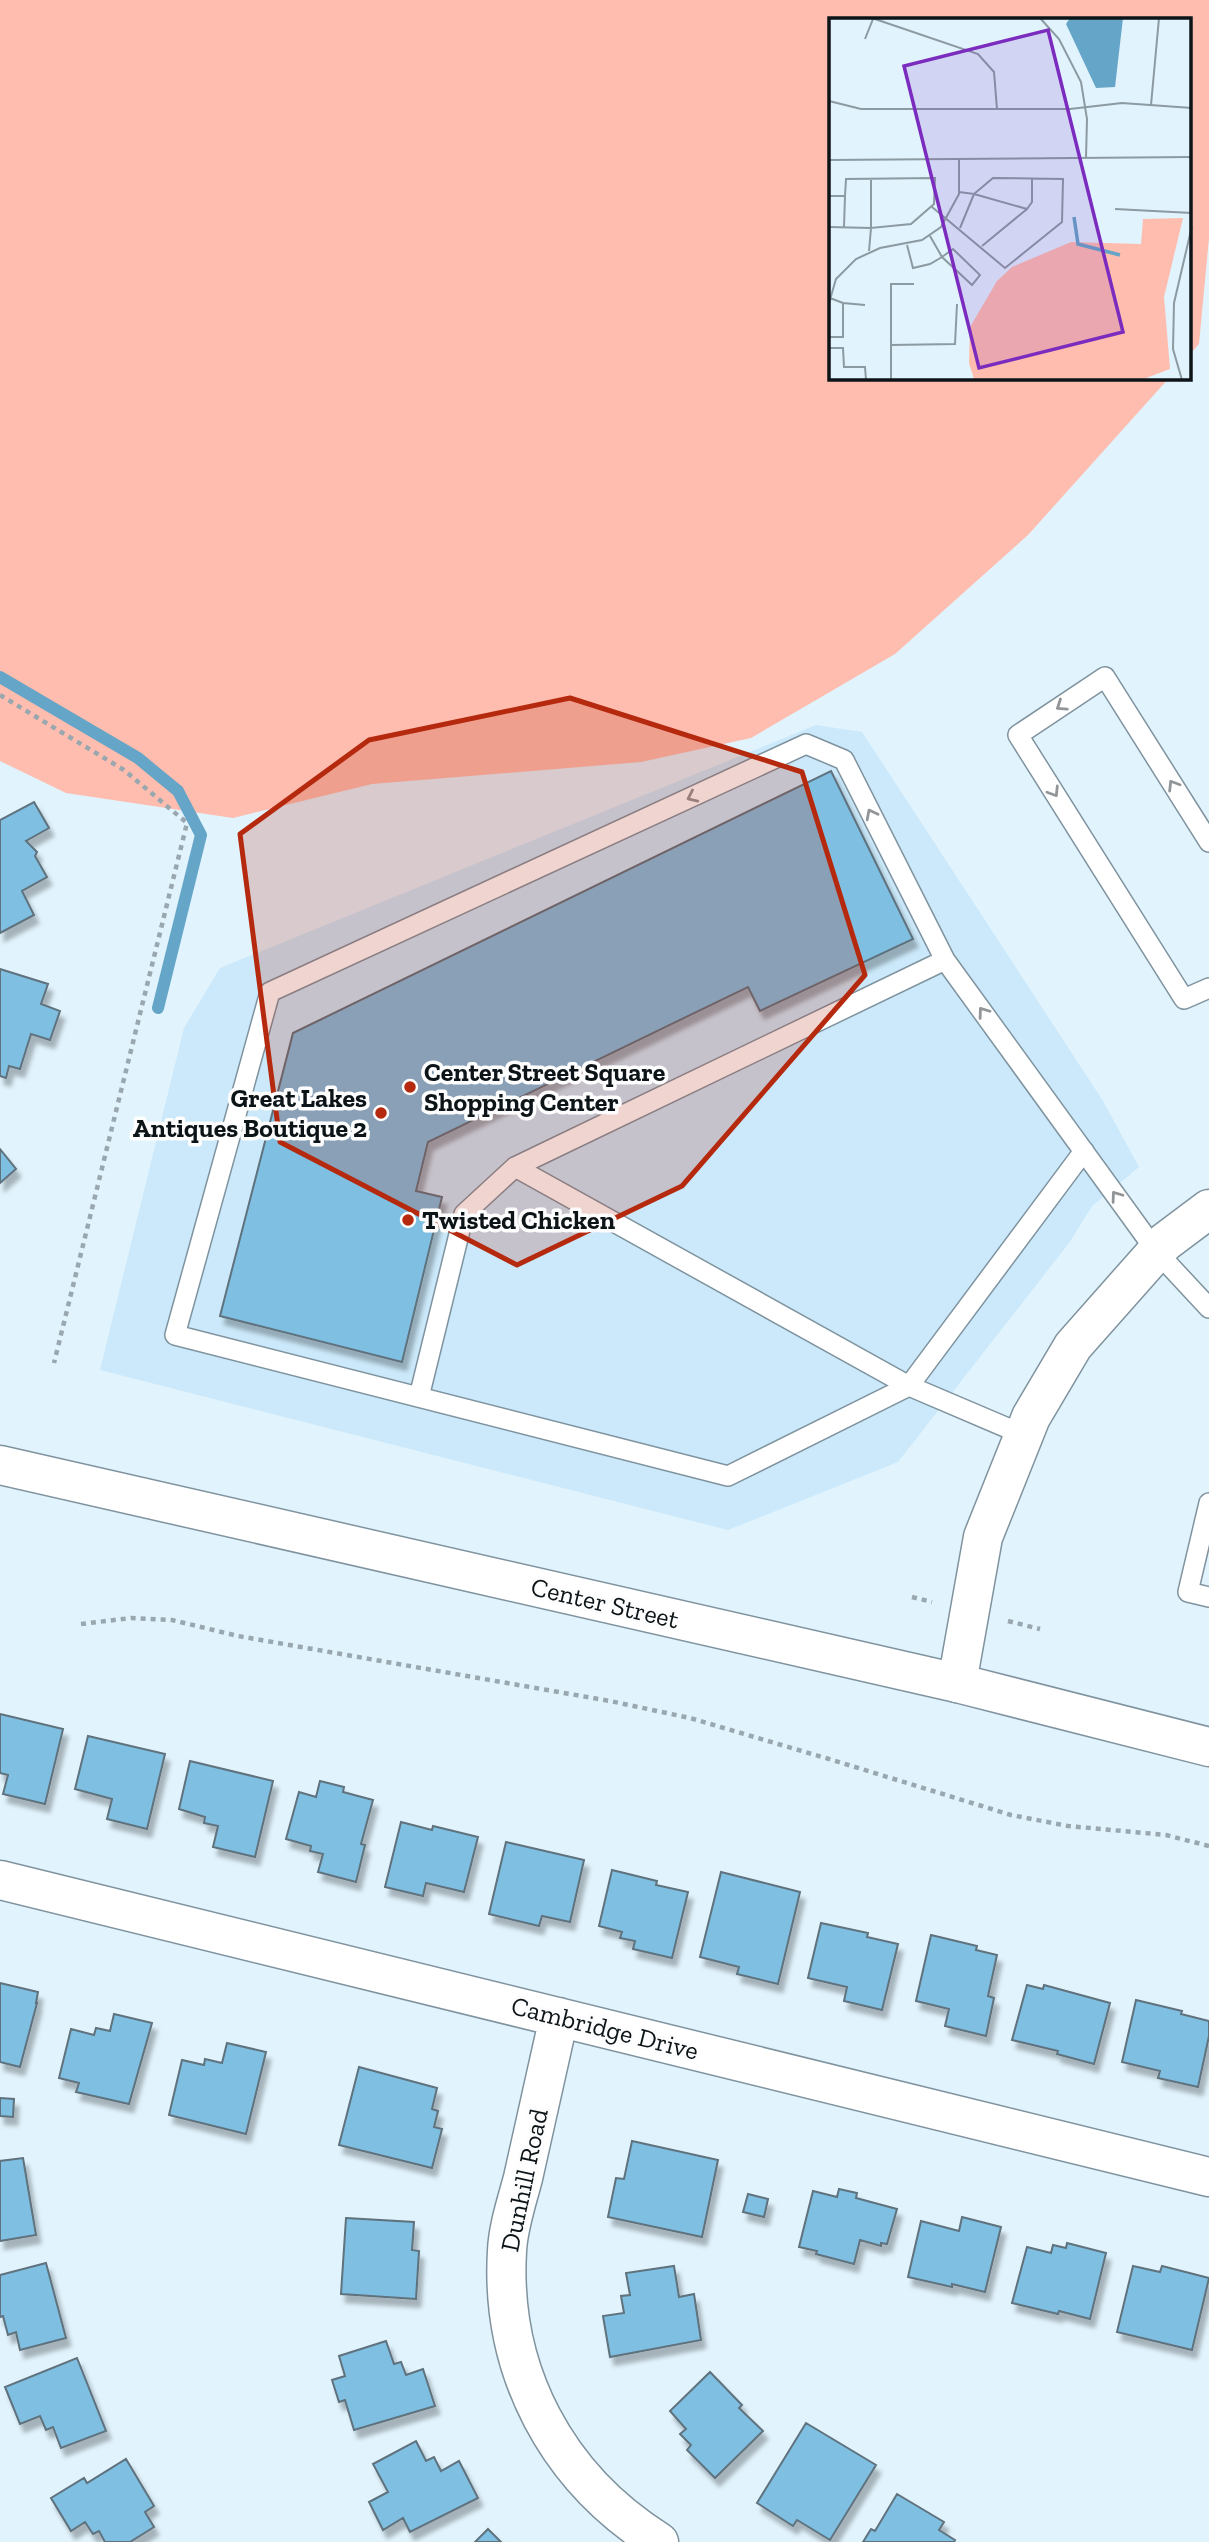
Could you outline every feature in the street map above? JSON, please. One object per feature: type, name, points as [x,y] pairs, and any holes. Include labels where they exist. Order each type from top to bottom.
[{"type":"street","points":[[957,1684],[984,1537],[1031,1417],[1073,1346],[1156,1251],[1209,1209]]},
{"type":"street","name":"Center Street","points":[[0,1465],[957,1684],[1209,1747]]},
{"type":"street","name":"Cambridge Drive","points":[[0,1880],[1209,2177]]},
{"type":"street","name":"Dunhill Road","points":[[559,2017],[507,2249],[509,2319],[529,2393],[559,2449],[595,2492],[659,2542]]},
{"type":"lane","points":[[1209,842],[1104,677],[1018,735],[1184,999],[1209,988]]},
{"type":"lane","points":[[1084,1151],[909,1387],[728,1476],[175,1335],[270,992],[806,744],[844,760],[946,960],[1084,1151],[1156,1251],[1209,1308]]},
{"type":"lane","points":[[419,1397],[464,1214],[515,1167],[946,960]]},
{"type":"lane","points":[[515,1167],[909,1387],[1024,1435]]},
{"type":"lane","points":[[1209,1503],[1188,1592],[1209,1597]]},
{"type":"path","points":[[0,695],[124,770],[187,823],[54,1363]]},
{"type":"path","points":[[81,1624],[131,1618],[172,1620],[238,1636],[610,1701],[715,1726],[1010,1815],[1068,1826],[1166,1835],[1209,1846]]},
{"type":"highlighted area","points":[[570,698],[802,772],[865,975],[682,1186],[517,1265],[280,1142],[240,834],[369,740]]},
{"type":"shaded area","points":[[0,0],[1209,0],[1209,238],[1199,344],[1192,352],[1192,18],[829,18],[829,380],[1167,380],[1028,535],[895,654],[751,738],[641,762],[372,784],[233,818],[66,793],[0,761]]},
{"type":"shaded area","points":[[816,725],[862,732],[1103,1101],[1139,1167],[1092,1206],[1069,1243],[898,1462],[728,1530],[100,1370],[184,1028],[220,968]]},
{"type":"building","name":"Center Street Square Shopping Center","points":[[831,771],[913,939],[760,1011],[748,987],[428,1142],[416,1191],[442,1197],[402,1362],[220,1316],[293,1033]]},
{"type":"building","points":[[34,802],[49,828],[26,841],[37,852],[35,856],[47,877],[22,891],[34,915],[0,933],[0,820]]},
{"type":"building","points":[[0,969],[48,984],[41,1004],[60,1011],[50,1040],[31,1034],[20,1069],[9,1066],[6,1078],[0,1076]]},
{"type":"building","points":[[0,1149],[16,1169],[0,1183]]},
{"type":"building","points":[[0,1714],[63,1729],[45,1804],[3,1794],[8,1775],[0,1773]]},
{"type":"building","points":[[88,1736],[165,1754],[147,1829],[107,1819],[112,1799],[75,1789]]},
{"type":"building","points":[[190,1761],[273,1781],[255,1857],[213,1847],[218,1826],[204,1823],[205,1817],[179,1809]]},
{"type":"building","points":[[320,1781],[344,1787],[343,1792],[373,1800],[361,1844],[365,1845],[356,1882],[318,1872],[323,1854],[310,1851],[311,1846],[286,1839],[299,1792],[316,1797]]},
{"type":"building","points":[[401,1822],[432,1830],[433,1826],[478,1837],[464,1892],[426,1883],[423,1896],[385,1887]]},
{"type":"building","points":[[506,1842],[584,1860],[570,1922],[542,1916],[539,1926],[489,1914]]},
{"type":"building","points":[[612,1870],[657,1881],[656,1885],[688,1892],[672,1958],[633,1949],[635,1941],[620,1938],[622,1932],[599,1926]]},
{"type":"building","points":[[721,1872],[800,1892],[778,1984],[737,1974],[739,1967],[700,1957]]},
{"type":"building","points":[[821,1923],[868,1933],[867,1937],[898,1944],[882,2010],[844,2001],[847,1987],[808,1978]]},
{"type":"building","points":[[931,1935],[977,1946],[976,1950],[997,1955],[988,1996],[994,1998],[986,2036],[945,2026],[949,2009],[916,2001]]},
{"type":"building","points":[[0,1983],[38,1992],[20,2067],[0,2062]]},
{"type":"building","points":[[1027,1985],[1043,1989],[1044,1985],[1110,2003],[1094,2064],[1057,2054],[1058,2051],[1012,2040]]},
{"type":"building","points":[[1136,2000],[1182,2011],[1181,2014],[1209,2021],[1209,2036],[1198,2087],[1158,2078],[1160,2071],[1122,2062]]},
{"type":"building","points":[[114,2014],[152,2023],[129,2104],[76,2092],[79,2083],[59,2078],[71,2029],[94,2035],[96,2028],[110,2031]]},
{"type":"building","points":[[227,2043],[266,2052],[246,2134],[169,2115],[182,2060],[204,2065],[205,2059],[222,2063]]},
{"type":"building","points":[[359,2067],[437,2088],[432,2109],[438,2111],[434,2127],[442,2129],[432,2168],[339,2145]]},
{"type":"building","points":[[0,2098],[14,2099],[13,2117],[0,2116]]},
{"type":"building","points":[[632,2141],[718,2160],[702,2237],[608,2217],[616,2178],[624,2179]]},
{"type":"building","points":[[23,2158],[36,2235],[0,2241],[0,2161]]},
{"type":"building","points":[[839,2189],[857,2193],[856,2198],[897,2209],[887,2244],[881,2243],[881,2246],[860,2240],[854,2264],[799,2247],[813,2191],[837,2197]]},
{"type":"building","points":[[748,2194],[768,2199],[764,2217],[743,2212]]},
{"type":"building","points":[[962,2217],[1001,2227],[985,2292],[908,2277],[921,2221],[959,2231]]},
{"type":"building","points":[[346,2218],[414,2222],[412,2250],[419,2251],[416,2299],[341,2294]]},
{"type":"building","points":[[1067,2243],[1106,2253],[1090,2319],[1012,2303],[1027,2247],[1051,2253],[1053,2245],[1066,2248]]},
{"type":"building","points":[[46,2263],[66,2338],[20,2350],[16,2332],[8,2335],[3,2316],[0,2317],[0,2275]]},
{"type":"building","points":[[674,2266],[679,2297],[694,2294],[701,2340],[610,2357],[603,2316],[624,2313],[621,2296],[630,2295],[626,2273]]},
{"type":"building","points":[[1133,2266],[1160,2272],[1162,2266],[1209,2278],[1192,2350],[1117,2332]]},
{"type":"building","points":[[386,2341],[394,2364],[401,2362],[406,2375],[423,2369],[435,2406],[354,2430],[345,2400],[339,2402],[332,2380],[345,2376],[339,2356]]},
{"type":"building","points":[[77,2358],[106,2431],[61,2448],[53,2427],[46,2430],[40,2416],[20,2424],[5,2387]]},
{"type":"building","points":[[710,2372],[742,2405],[739,2408],[763,2431],[715,2478],[687,2450],[691,2445],[680,2434],[686,2429],[670,2411]]},
{"type":"building","points":[[806,2423],[876,2465],[830,2540],[797,2520],[793,2526],[757,2503]]},
{"type":"building","points":[[416,2441],[426,2461],[434,2457],[441,2471],[459,2461],[478,2498],[410,2532],[403,2518],[383,2530],[369,2502],[388,2492],[373,2464]]},
{"type":"building","points":[[126,2459],[154,2506],[145,2512],[154,2527],[130,2542],[105,2542],[99,2531],[93,2534],[85,2522],[71,2531],[51,2498],[84,2478],[87,2483]]},
{"type":"building","points":[[897,2494],[944,2522],[939,2530],[955,2540],[954,2542],[863,2542],[871,2529],[875,2531]]},
{"type":"building","points":[[488,2529],[501,2542],[475,2542]]},
{"type":"waterway","points":[[0,677],[138,758],[178,791],[201,835],[158,1008]]},
{"type":"place","name":"Center Street Square Shopping Center","points":[[410,1087]]},
{"type":"place","name":"Great Lakes Antiques Boutique 2","points":[[381,1113]]},
{"type":"place","name":"Twisted Chicken","points":[[408,1220]]}]
